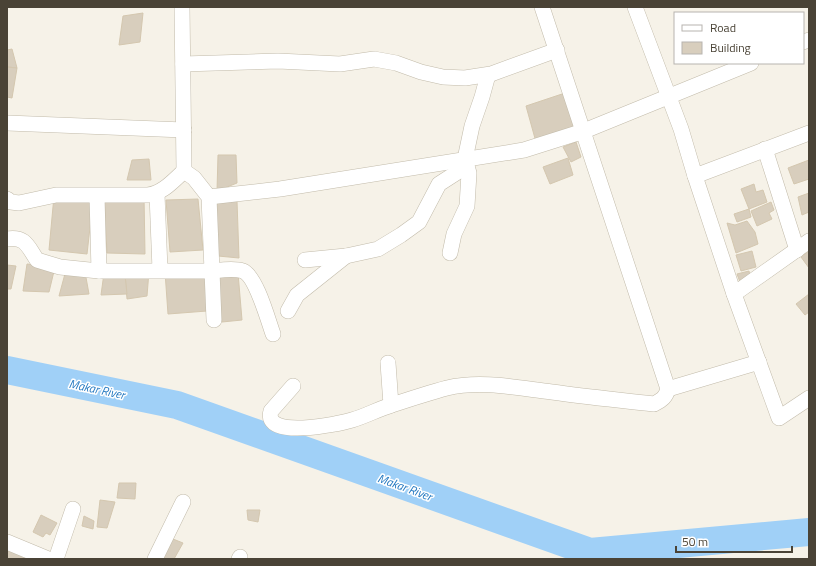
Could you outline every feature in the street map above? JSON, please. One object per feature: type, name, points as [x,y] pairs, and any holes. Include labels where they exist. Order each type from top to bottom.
[{"type":"street","points":[[293,386],[271,411],[270,415],[272,421],[276,425],[286,428],[310,428],[332,425],[352,420],[391,405],[448,388],[480,384],[654,404],[661,401],[666,396],[668,390],[542,7]]},
{"type":"street","points":[[635,7],[680,130],[734,294],[780,418],[809,398]]},
{"type":"street","points":[[7,199],[11,202],[19,203],[49,196],[157,194],[184,171],[181,8]]},
{"type":"street","points":[[183,64],[278,61],[340,64],[374,59],[396,63],[421,72],[443,77],[465,78],[488,75],[557,50]]},
{"type":"street","points":[[209,197],[280,189],[466,163],[524,150],[584,131],[748,64]]},
{"type":"street","points":[[450,253],[454,234],[468,206],[469,173],[466,163],[472,126],[488,75]]},
{"type":"street","points":[[7,123],[184,130]]},
{"type":"street","points":[[694,176],[809,133]]},
{"type":"street","points":[[734,294],[803,246],[765,150]]},
{"type":"street","points":[[305,260],[346,256],[378,249],[419,222],[439,184],[466,163]]},
{"type":"street","points":[[184,171],[194,178],[209,197],[214,320]]},
{"type":"street","points":[[157,194],[160,270]]},
{"type":"street","points":[[97,196],[99,271]]},
{"type":"street","points":[[7,239],[14,238],[22,240],[28,245],[37,260],[60,266],[99,271],[243,271],[250,275],[255,284],[273,334]]},
{"type":"street","points":[[288,311],[297,296],[346,256]]},
{"type":"street","points":[[668,390],[759,362]]},
{"type":"street","points":[[388,363],[391,405]]},
{"type":"street","points":[[155,559],[183,502]]},
{"type":"street","points":[[56,559],[73,509]]},
{"type":"street","points":[[7,542],[48,559]]},
{"type":"building","points":[[143,13],[140,42],[119,45],[123,16]]},
{"type":"building","points":[[12,49],[17,68],[7,67],[7,50]]},
{"type":"building","points":[[7,67],[17,68],[12,98],[7,97]]},
{"type":"building","points":[[565,93],[576,129],[536,142],[526,106]]},
{"type":"building","points":[[576,142],[581,157],[571,162],[563,147]]},
{"type":"building","points":[[218,155],[236,155],[237,183],[217,191]]},
{"type":"building","points":[[568,158],[573,175],[550,184],[543,167]]},
{"type":"building","points":[[149,159],[151,180],[127,180],[132,160]]},
{"type":"building","points":[[809,160],[809,179],[794,184],[788,168]]},
{"type":"building","points":[[754,184],[756,192],[763,190],[767,202],[749,209],[741,189]]},
{"type":"building","points":[[809,193],[809,212],[802,215],[798,197]]},
{"type":"building","points":[[54,196],[93,201],[87,254],[49,250]]},
{"type":"building","points":[[144,196],[145,254],[107,253],[104,198]]},
{"type":"building","points":[[198,199],[203,250],[170,252],[166,200]]},
{"type":"building","points":[[215,199],[237,201],[239,258],[218,256]]},
{"type":"building","points":[[771,202],[774,210],[769,213],[772,219],[757,226],[751,211]]},
{"type":"building","points":[[749,209],[751,217],[737,222],[734,214]]},
{"type":"building","points":[[747,221],[755,232],[758,244],[736,253],[727,223],[735,225]]},
{"type":"building","points":[[752,251],[756,267],[741,271],[736,255]]},
{"type":"building","points":[[809,251],[809,268],[801,257]]},
{"type":"building","points":[[27,264],[55,267],[49,292],[23,291]]},
{"type":"building","points":[[7,265],[16,266],[11,289],[7,289]]},
{"type":"building","points":[[66,270],[85,272],[89,294],[59,296]]},
{"type":"building","points":[[149,271],[147,296],[127,299],[125,275]]},
{"type":"building","points":[[205,271],[207,311],[168,314],[165,272]]},
{"type":"building","points":[[749,271],[751,280],[740,282],[737,274]]},
{"type":"building","points":[[104,273],[125,275],[127,294],[101,295]]},
{"type":"building","points":[[238,273],[242,320],[222,322],[218,275]]},
{"type":"building","points":[[809,294],[809,312],[805,315],[796,304]]},
{"type":"building","points":[[119,483],[136,483],[135,499],[117,498]]},
{"type":"building","points":[[100,500],[115,502],[107,528],[97,527]]},
{"type":"building","points":[[247,510],[260,510],[258,522],[248,520]]},
{"type":"building","points":[[41,515],[57,523],[50,535],[46,533],[43,537],[33,532]]},
{"type":"building","points":[[84,516],[94,521],[93,529],[82,526]]},
{"type":"building","points":[[173,539],[183,543],[174,559],[161,559]]},
{"type":"building","points":[[7,547],[28,559],[7,559]]},
{"type":"waterway","name":"Makar River","points":[[7,370],[177,405],[590,552],[809,532]]}]
